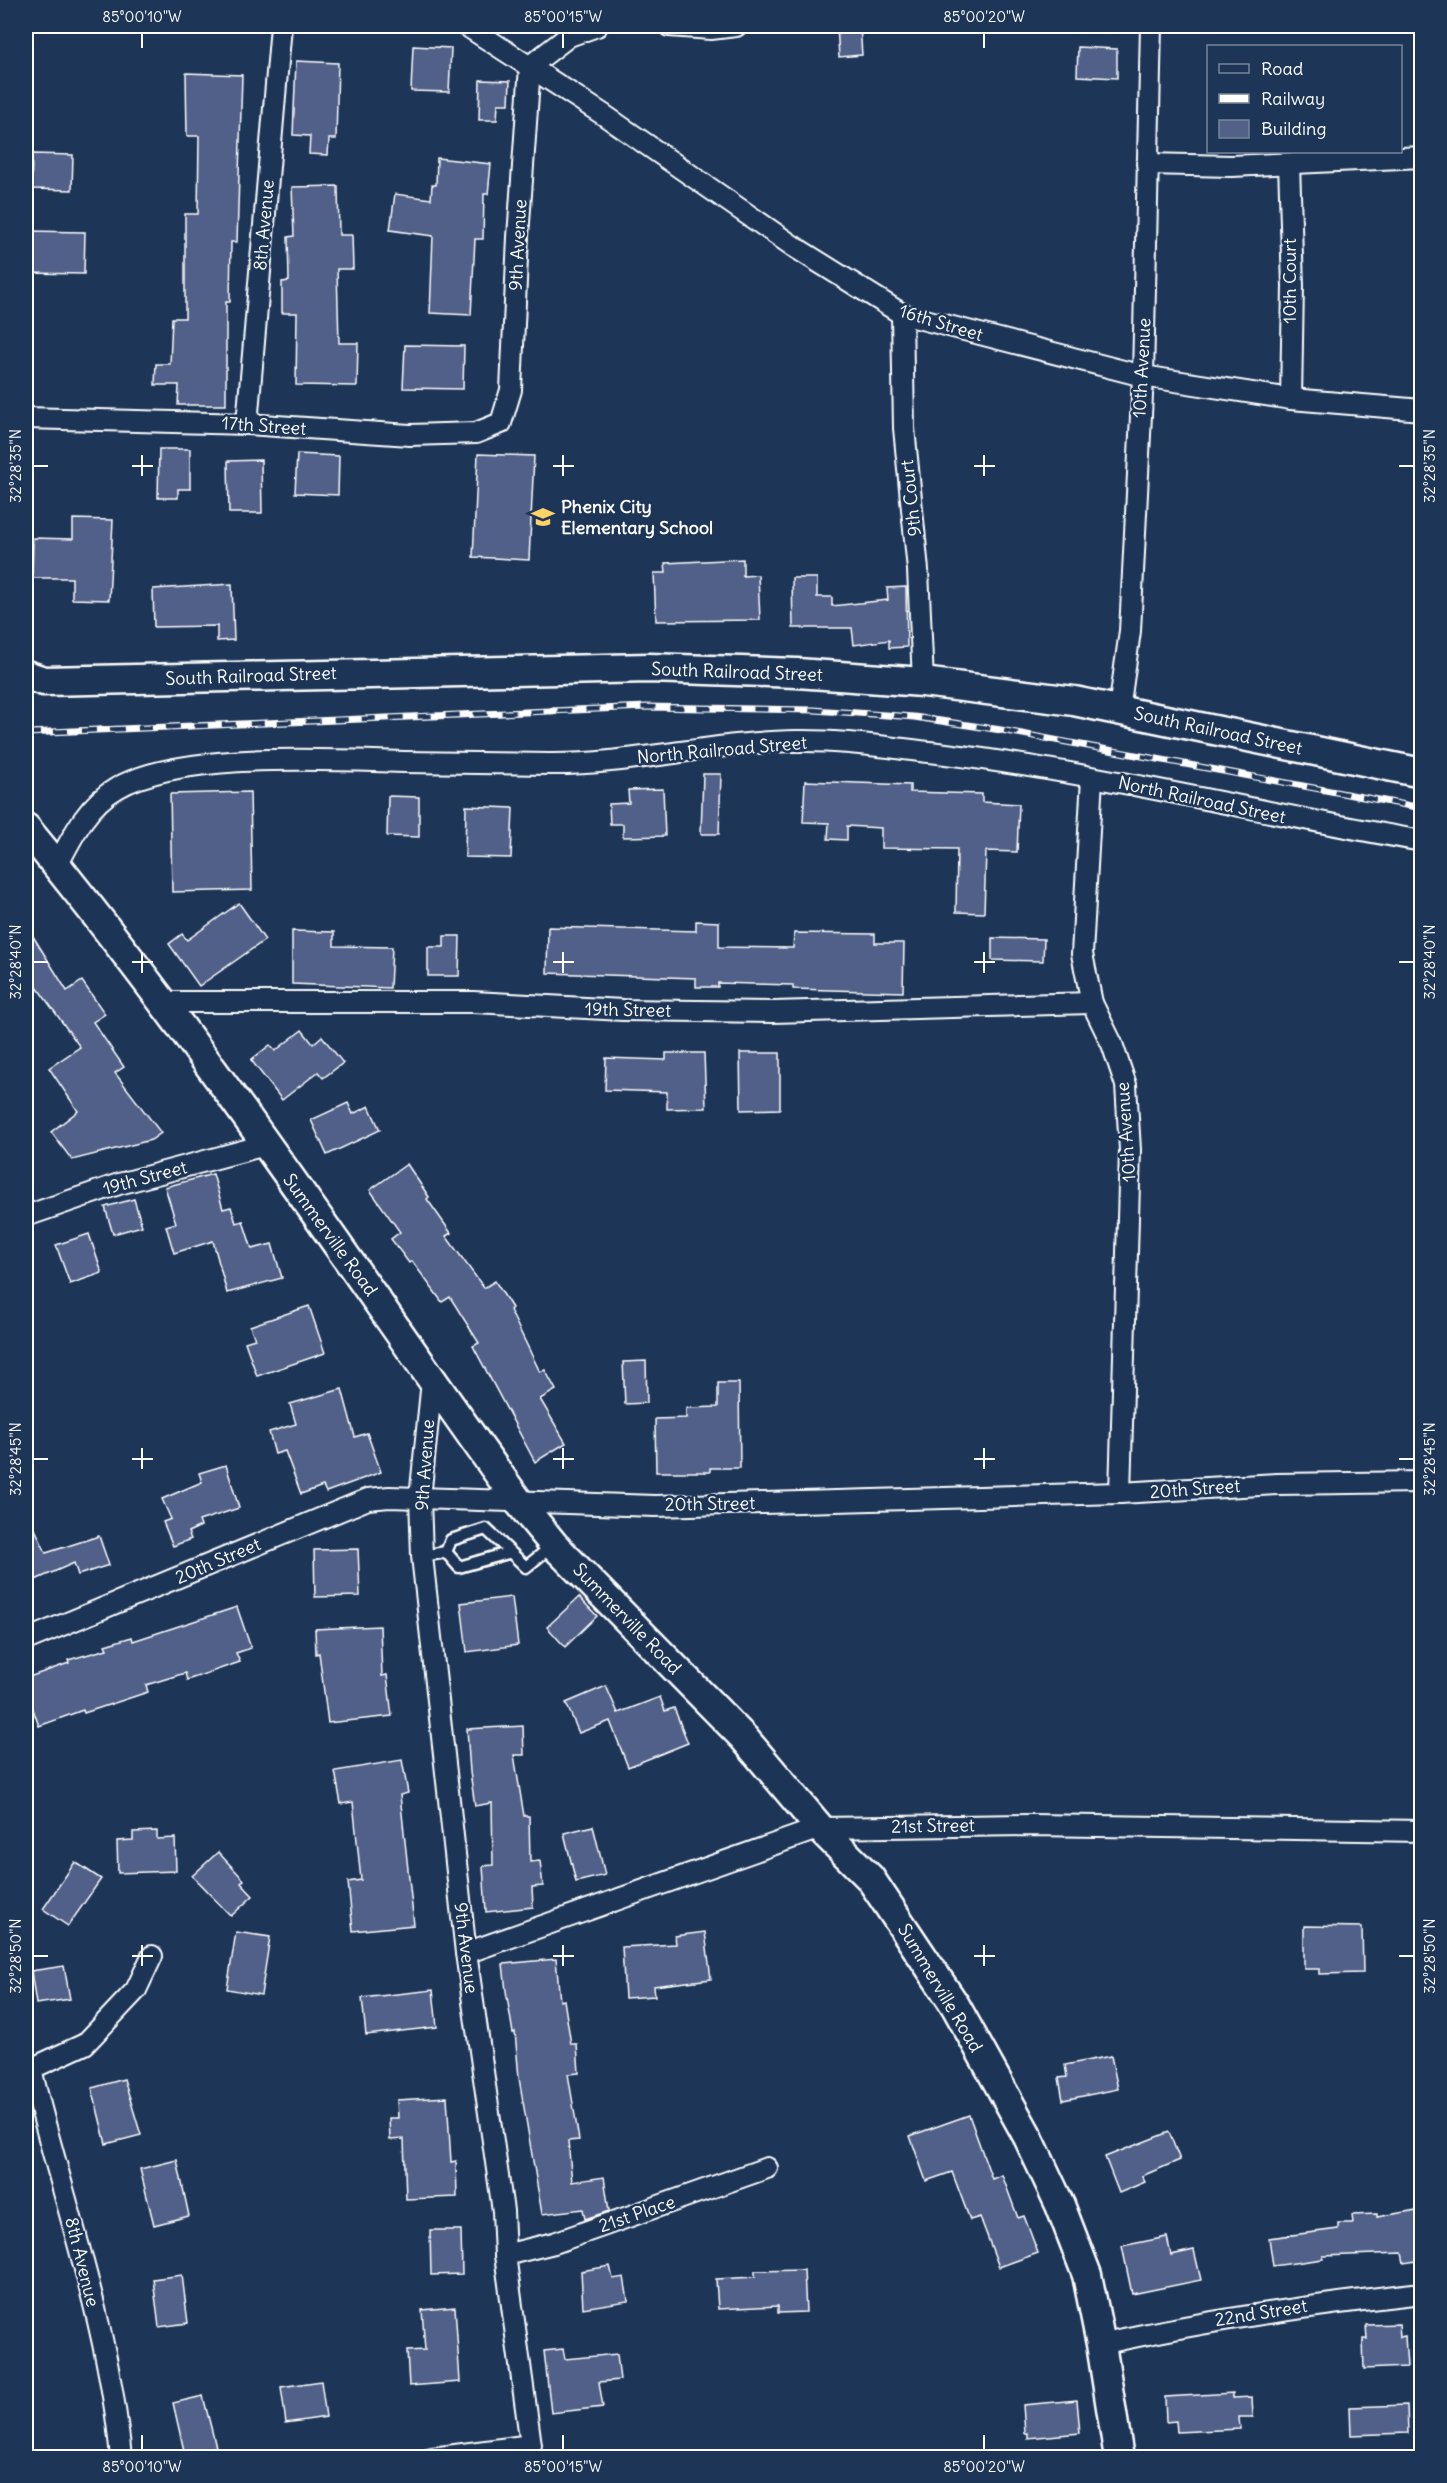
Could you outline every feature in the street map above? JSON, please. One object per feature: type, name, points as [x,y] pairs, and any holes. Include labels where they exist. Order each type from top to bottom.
[{"type":"main road","name":"South Railroad Street","points":[[35,678],[649,668],[797,673],[923,682],[1119,710],[1248,739],[1422,773]]},
{"type":"main road","name":"Summerville Road","points":[[26,828],[164,1002],[518,1501],[554,1545],[744,1738],[820,1828],[870,1878],[914,1941],[955,2005],[1028,2137],[1060,2205],[1087,2275],[1101,2344],[1119,2457]]},
{"type":"street","name":"8th Avenue","points":[[247,424],[280,26]]},
{"type":"street","name":"16th Street","points":[[467,26],[530,66],[793,246],[902,314],[1143,376],[1291,399],[1422,410]]},
{"type":"street","points":[[530,66],[569,36],[597,26]]},
{"type":"street","points":[[669,26],[711,29],[736,26]]},
{"type":"street","name":"10th Avenue","points":[[1119,710],[1130,631],[1143,376],[1151,26]]},
{"type":"street","name":"9th Avenue","points":[[501,423],[511,390],[518,237],[530,66]]},
{"type":"street","points":[[1147,164],[1232,166],[1422,157]]},
{"type":"street","name":"10th Court","points":[[1289,164],[1293,286],[1291,399]]},
{"type":"street","name":"9th Court","points":[[902,314],[904,428],[918,570],[923,682]]},
{"type":"street","name":"17th Street","points":[[26,418],[247,424],[410,435],[476,433],[501,423]]},
{"type":"street","name":"North Railroad Street","points":[[57,866],[74,833],[95,804],[117,788],[141,778],[190,766],[342,760],[557,764],[796,741],[872,745],[1013,762],[1299,820],[1422,841]]},
{"type":"street","name":"10th Avenue","points":[[1092,778],[1082,954],[1092,1003],[1112,1044],[1126,1085],[1130,1150],[1120,1493]]},
{"type":"street","name":"19th Street","points":[[164,1002],[473,1002],[612,1010],[773,1012],[1092,1003]]},
{"type":"street","name":"19th Street","points":[[26,1215],[119,1184],[266,1145]]},
{"type":"street","name":"9th Avenue","points":[[432,1381],[420,1498],[422,1556],[466,1953],[503,2211],[505,2255],[531,2445],[469,2454]]},
{"type":"street","name":"20th Street","points":[[26,1640],[368,1499],[420,1498],[655,1506],[1120,1493],[1287,1483],[1422,1482]]},
{"type":"street","name":"21st Street","points":[[466,1953],[820,1828],[1032,1825],[1422,1831]]},
{"type":"street","points":[[28,2070],[85,2044],[136,1990],[152,1956]]},
{"type":"street","name":"8th Avenue","points":[[28,2070],[88,2280],[109,2381],[121,2457]]},
{"type":"street","name":"21st Place","points":[[505,2255],[554,2243],[767,2168]]},
{"type":"street","name":"22nd Street","points":[[1101,2344],[1184,2325],[1332,2302],[1422,2293]]},
{"type":"street","points":[[432,2457],[469,2454]]},
{"type":"lane","points":[[446,1552],[451,1540],[486,1529],[508,1553],[526,1567],[554,1545]]},
{"type":"lane","points":[[422,1556],[446,1552]]},
{"type":"lane","points":[[446,1552],[459,1567],[508,1553]]},
{"type":"building","points":[[837,26],[860,26],[862,55],[839,57]]},
{"type":"building","points":[[413,46],[451,48],[449,92],[411,91]]},
{"type":"building","points":[[1078,47],[1117,49],[1117,78],[1077,76]]},
{"type":"building","points":[[296,61],[338,63],[336,139],[329,139],[328,155],[309,154],[310,136],[293,135]]},
{"type":"building","points":[[186,73],[242,75],[237,242],[231,242],[230,302],[226,302],[226,405],[178,405],[179,385],[155,385],[156,364],[170,364],[172,318],[185,318],[185,214],[198,214],[199,136],[187,136]]},
{"type":"building","points":[[480,80],[510,81],[509,104],[498,104],[497,120],[479,120]]},
{"type":"building","points":[[32,154],[73,155],[72,190],[31,189]]},
{"type":"building","points":[[437,158],[491,164],[488,194],[484,194],[483,239],[475,239],[471,315],[430,313],[433,236],[390,230],[395,194],[431,199],[432,185],[436,185]]},
{"type":"building","points":[[338,186],[339,235],[352,235],[353,269],[337,269],[339,343],[358,343],[357,386],[296,385],[297,313],[282,313],[282,282],[289,281],[288,237],[294,236],[292,187]]},
{"type":"building","points":[[26,231],[85,232],[84,274],[26,273]]},
{"type":"building","points":[[405,345],[464,346],[463,389],[403,388]]},
{"type":"building","points":[[159,449],[190,449],[190,489],[178,489],[178,498],[158,498]]},
{"type":"building","points":[[297,454],[339,456],[338,495],[295,493]]},
{"type":"building","points":[[478,454],[534,456],[529,560],[473,557]]},
{"type":"building","points":[[261,460],[262,513],[229,513],[228,461]]},
{"type":"building","points":[[73,519],[113,520],[109,600],[72,599],[72,578],[32,578],[33,538],[73,539]]},
{"type":"building","points":[[743,559],[743,576],[758,575],[760,620],[656,621],[654,573],[666,573],[665,563]]},
{"type":"building","points":[[792,578],[817,578],[817,597],[832,597],[832,606],[888,600],[887,588],[906,587],[907,647],[889,648],[889,640],[854,645],[852,628],[793,628]]},
{"type":"building","points":[[232,584],[234,640],[217,641],[217,626],[154,627],[153,589]]},
{"type":"building","points":[[703,774],[721,774],[719,834],[701,834]]},
{"type":"building","points":[[805,781],[910,785],[910,792],[982,794],[982,802],[1019,804],[1017,852],[986,851],[984,913],[956,912],[957,849],[881,848],[881,828],[847,826],[847,840],[828,839],[829,823],[803,822]]},
{"type":"building","points":[[663,789],[665,836],[623,837],[623,824],[610,824],[609,804],[629,803],[628,790]]},
{"type":"building","points":[[250,792],[252,890],[172,892],[170,794]]},
{"type":"building","points":[[388,796],[419,797],[419,837],[387,836]]},
{"type":"building","points":[[466,806],[513,808],[511,858],[465,857]]},
{"type":"building","points":[[239,903],[265,940],[199,986],[169,944],[182,934],[187,940]]},
{"type":"building","points":[[696,921],[719,922],[719,947],[793,948],[794,933],[875,934],[875,943],[904,943],[903,992],[793,989],[793,985],[718,983],[718,987],[696,987],[696,978],[547,973],[548,927],[696,931]]},
{"type":"building","points":[[26,925],[67,991],[82,981],[105,1014],[93,1022],[124,1067],[115,1073],[161,1133],[151,1140],[72,1160],[51,1132],[78,1111],[49,1068],[80,1047],[34,983],[26,988]]},
{"type":"building","points":[[292,931],[334,932],[334,946],[392,947],[390,988],[292,984]]},
{"type":"building","points":[[444,936],[460,936],[459,976],[428,976],[428,947],[444,947]]},
{"type":"building","points":[[992,938],[1044,939],[1043,961],[992,960]]},
{"type":"building","points":[[302,1030],[313,1044],[322,1036],[343,1063],[323,1078],[318,1072],[282,1100],[251,1060],[270,1045],[275,1051]]},
{"type":"building","points":[[666,1053],[704,1053],[706,1108],[667,1109],[667,1092],[605,1090],[606,1058],[666,1060]]},
{"type":"building","points":[[740,1053],[780,1053],[780,1109],[741,1110]]},
{"type":"building","points":[[348,1103],[353,1114],[369,1106],[380,1130],[327,1155],[311,1120]]},
{"type":"building","points":[[407,1164],[429,1197],[427,1199],[451,1233],[446,1236],[484,1288],[495,1281],[512,1308],[510,1310],[540,1372],[545,1370],[556,1390],[540,1399],[566,1443],[535,1462],[473,1346],[479,1343],[450,1297],[442,1302],[412,1261],[409,1263],[391,1239],[400,1232],[370,1190]]},
{"type":"building","points":[[213,1174],[223,1209],[231,1207],[236,1223],[243,1221],[252,1249],[272,1244],[282,1278],[227,1293],[213,1241],[174,1253],[166,1226],[176,1223],[165,1187]]},
{"type":"building","points":[[134,1199],[142,1226],[113,1234],[105,1207]]},
{"type":"building","points":[[89,1234],[102,1273],[70,1284],[56,1245]]},
{"type":"building","points":[[309,1306],[325,1353],[257,1376],[245,1342],[255,1339],[250,1326]]},
{"type":"building","points":[[646,1361],[647,1403],[625,1404],[623,1362]]},
{"type":"building","points":[[718,1383],[739,1383],[740,1468],[710,1468],[710,1472],[656,1472],[655,1419],[686,1418],[686,1408],[718,1407]]},
{"type":"building","points":[[342,1389],[355,1437],[367,1433],[381,1472],[326,1492],[323,1486],[301,1494],[285,1451],[275,1454],[269,1432],[296,1424],[290,1404]]},
{"type":"building","points":[[226,1465],[239,1508],[199,1521],[201,1526],[188,1532],[191,1539],[173,1546],[163,1522],[171,1519],[162,1499],[202,1482],[199,1473]]},
{"type":"building","points":[[26,1509],[46,1553],[99,1536],[109,1565],[78,1575],[74,1563],[26,1584]]},
{"type":"building","points":[[358,1549],[360,1596],[315,1597],[314,1550]]},
{"type":"building","points":[[512,1597],[518,1645],[467,1652],[461,1603]]},
{"type":"building","points":[[579,1597],[597,1616],[565,1647],[547,1627]]},
{"type":"building","points":[[237,1607],[251,1648],[236,1653],[240,1662],[187,1680],[185,1673],[146,1685],[148,1692],[84,1713],[83,1710],[39,1726],[26,1690],[26,1678],[69,1663],[68,1660],[107,1649],[105,1645],[132,1637],[133,1641]]},
{"type":"building","points":[[380,1626],[382,1676],[387,1675],[392,1716],[328,1723],[319,1653],[316,1654],[315,1629]]},
{"type":"building","points":[[606,1686],[618,1713],[660,1697],[665,1711],[674,1708],[688,1743],[628,1767],[610,1721],[579,1733],[566,1703]]},
{"type":"building","points":[[523,1726],[524,1755],[514,1755],[524,1816],[529,1816],[530,1862],[540,1861],[543,1886],[532,1887],[533,1907],[486,1912],[483,1866],[493,1865],[492,1803],[475,1806],[467,1729]]},
{"type":"building","points":[[402,1760],[408,1793],[400,1795],[414,1925],[353,1931],[348,1882],[361,1880],[353,1802],[341,1804],[335,1771]]},
{"type":"building","points":[[593,1826],[605,1875],[576,1882],[564,1833]]},
{"type":"building","points":[[157,1831],[157,1839],[175,1838],[176,1871],[118,1873],[117,1841],[133,1840],[133,1832]]},
{"type":"building","points":[[218,1852],[244,1880],[241,1883],[253,1896],[231,1916],[192,1876]]},
{"type":"building","points":[[75,1862],[101,1879],[68,1926],[43,1909]]},
{"type":"building","points":[[1304,1926],[1362,1927],[1363,1973],[1319,1974],[1319,1969],[1304,1969]]},
{"type":"building","points":[[236,1932],[270,1937],[261,1995],[227,1989]]},
{"type":"building","points":[[705,1932],[711,1979],[654,1986],[655,1996],[625,1998],[622,1947],[676,1944],[675,1936]]},
{"type":"building","points":[[556,1959],[560,2001],[564,2000],[571,2044],[577,2044],[579,2073],[568,2074],[579,2140],[568,2141],[572,2182],[604,2177],[609,2211],[585,2219],[583,2209],[542,2214],[519,2078],[515,2032],[513,2033],[506,1991],[503,1964]]},
{"type":"building","points":[[64,1966],[70,1999],[36,2004],[31,1971]]},
{"type":"building","points":[[433,1990],[437,2027],[366,2035],[362,1998]]},
{"type":"building","points":[[1111,2056],[1118,2089],[1063,2100],[1059,2078],[1067,2077],[1065,2065]]},
{"type":"building","points":[[124,2079],[141,2135],[106,2144],[92,2088]]},
{"type":"building","points":[[447,2097],[451,2162],[456,2161],[457,2197],[406,2199],[404,2139],[390,2140],[389,2118],[398,2118],[397,2100]]},
{"type":"building","points":[[969,2115],[992,2179],[1002,2175],[1018,2218],[1024,2216],[1038,2253],[999,2267],[980,2217],[970,2220],[952,2172],[926,2181],[910,2136]]},
{"type":"building","points":[[1169,2132],[1180,2160],[1142,2176],[1145,2182],[1119,2193],[1105,2157]]},
{"type":"building","points":[[177,2160],[189,2216],[154,2225],[140,2169]]},
{"type":"building","points":[[1422,2209],[1422,2260],[1404,2263],[1402,2253],[1323,2256],[1323,2259],[1273,2266],[1269,2238],[1338,2229],[1338,2223],[1353,2223],[1352,2215],[1377,2214],[1377,2217]]},
{"type":"building","points":[[430,2230],[461,2230],[462,2274],[431,2275]]},
{"type":"building","points":[[1167,2237],[1171,2255],[1194,2250],[1201,2280],[1132,2294],[1122,2246]]},
{"type":"building","points":[[610,2266],[613,2279],[624,2277],[628,2301],[583,2308],[581,2271]]},
{"type":"building","points":[[804,2270],[806,2312],[778,2313],[778,2306],[718,2309],[716,2279],[755,2277],[755,2271]]},
{"type":"building","points":[[182,2275],[188,2323],[159,2327],[153,2279]]},
{"type":"building","points":[[455,2307],[460,2382],[409,2386],[407,2351],[425,2350],[422,2310]]},
{"type":"building","points":[[1399,2324],[1400,2337],[1405,2336],[1407,2367],[1364,2369],[1363,2339],[1367,2339],[1366,2325]]},
{"type":"building","points":[[563,2349],[565,2359],[617,2354],[620,2380],[599,2382],[603,2407],[551,2413],[544,2351]]},
{"type":"building","points":[[321,2381],[326,2417],[286,2423],[281,2387]]},
{"type":"building","points":[[1233,2393],[1233,2398],[1252,2397],[1253,2417],[1239,2417],[1240,2429],[1177,2432],[1176,2421],[1166,2422],[1165,2397]]},
{"type":"building","points":[[203,2396],[216,2447],[185,2455],[173,2403]]},
{"type":"building","points":[[1077,2400],[1080,2433],[1028,2438],[1028,2433],[1025,2433],[1023,2405]]},
{"type":"building","points":[[1407,2405],[1408,2433],[1351,2435],[1350,2407]]},
{"type":"railway","points":[[26,733],[647,707],[814,710],[914,717],[1001,730],[1422,808]]},
{"type":"place","name":"Phenix City Elementary School","points":[[543,517]]}]
